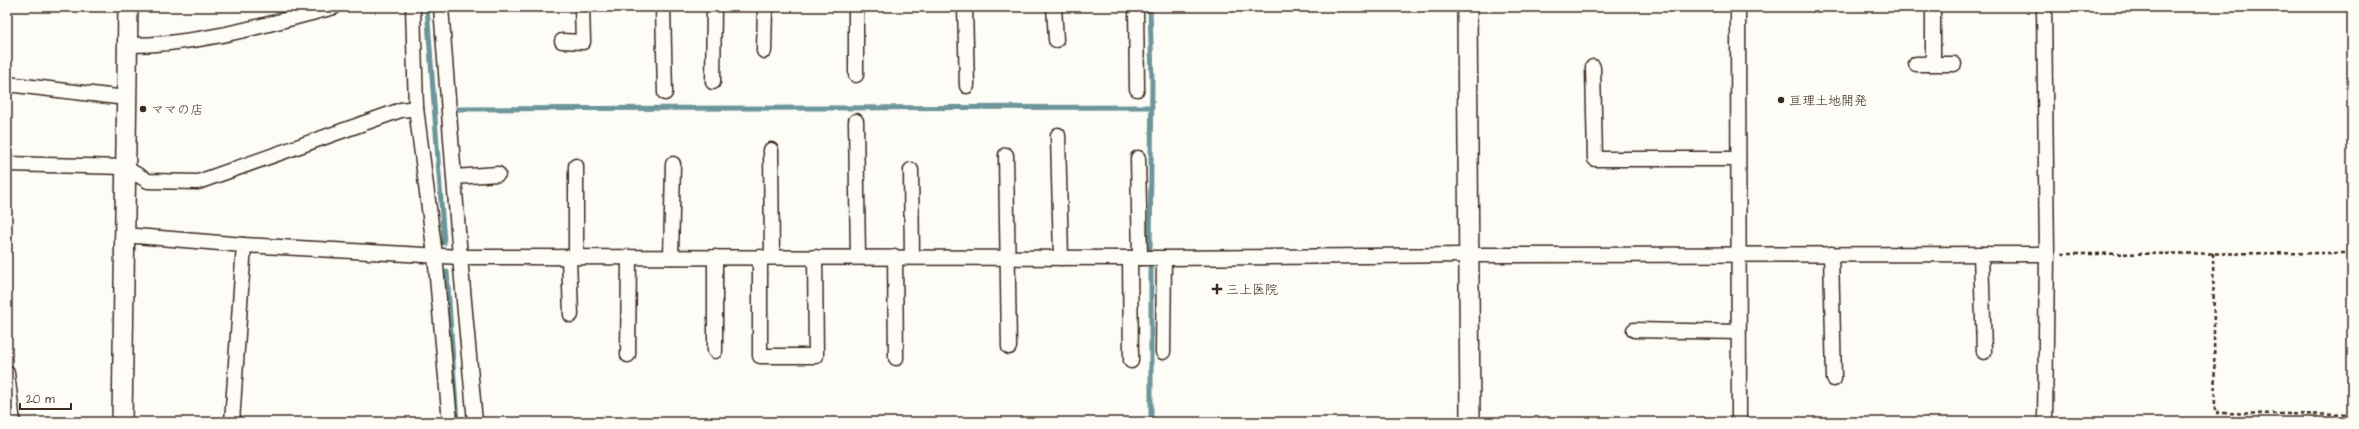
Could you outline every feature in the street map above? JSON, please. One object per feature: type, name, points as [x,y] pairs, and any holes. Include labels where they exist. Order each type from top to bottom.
[{"type":"street","points":[[122,422],[124,167],[128,7]]},
{"type":"street","points":[[128,45],[159,45],[238,33],[334,7]]},
{"type":"street","points":[[413,7],[416,108],[435,255],[450,422]]},
{"type":"street","points":[[441,7],[460,257],[475,422]]},
{"type":"street","points":[[562,41],[583,42],[582,7]]},
{"type":"street","points":[[663,7],[665,93]]},
{"type":"street","points":[[713,82],[714,7]]},
{"type":"street","points":[[764,51],[765,7]]},
{"type":"street","points":[[856,7],[856,75]]},
{"type":"street","points":[[965,7],[967,86]]},
{"type":"street","points":[[1054,7],[1056,40]]},
{"type":"street","points":[[1136,7],[1137,89]]},
{"type":"street","points":[[1467,7],[1470,422]]},
{"type":"street","points":[[1738,7],[1737,255],[1739,422]]},
{"type":"street","points":[[1933,7],[1933,63]]},
{"type":"street","points":[[2044,7],[2047,254],[2045,422]]},
{"type":"street","points":[[1916,64],[1954,64]]},
{"type":"street","points":[[1593,67],[1595,159],[1737,159]]},
{"type":"street","points":[[7,84],[126,98]]},
{"type":"street","points":[[7,164],[124,167],[148,181],[198,182],[401,110],[416,108]]},
{"type":"street","points":[[856,121],[858,257]]},
{"type":"street","points":[[1058,135],[1061,258]]},
{"type":"street","points":[[771,150],[760,356],[816,356],[815,256]]},
{"type":"street","points":[[1006,155],[1009,347]]},
{"type":"street","points":[[1131,361],[1138,158]]},
{"type":"street","points":[[671,257],[673,164]]},
{"type":"street","points":[[571,316],[576,166]]},
{"type":"street","points":[[911,170],[912,257]]},
{"type":"street","points":[[454,177],[498,174]]},
{"type":"street","points":[[124,235],[244,245],[460,257],[815,256],[1164,258],[1468,255],[2047,254]]},
{"type":"street","points":[[232,422],[244,245]]},
{"type":"street","points":[[1831,254],[1834,379]]},
{"type":"street","points":[[1981,254],[1984,352]]},
{"type":"street","points":[[628,355],[629,257]]},
{"type":"street","points":[[715,257],[715,350]]},
{"type":"street","points":[[895,257],[896,358]]},
{"type":"street","points":[[1163,352],[1164,258]]},
{"type":"street","points":[[1634,330],[1738,332]]},
{"type":"street","points":[[7,373],[12,422]]},
{"type":"path","points":[[2213,253],[2216,413],[2352,414]]},
{"type":"path","points":[[2047,254],[2352,253]]},
{"type":"waterway","points":[[427,7],[444,243]]},
{"type":"waterway","points":[[1150,7],[1152,80],[1150,248]]},
{"type":"waterway","points":[[458,109],[1152,107]]},
{"type":"waterway","points":[[1151,267],[1151,422]]},
{"type":"waterway","points":[[447,272],[457,422]]},
{"type":"place","name":"亘理土地開発","points":[[1781,100]]},
{"type":"place","name":"ママの店","points":[[143,109]]},
{"type":"place","name":"三上医院","points":[[1217,289]]}]
